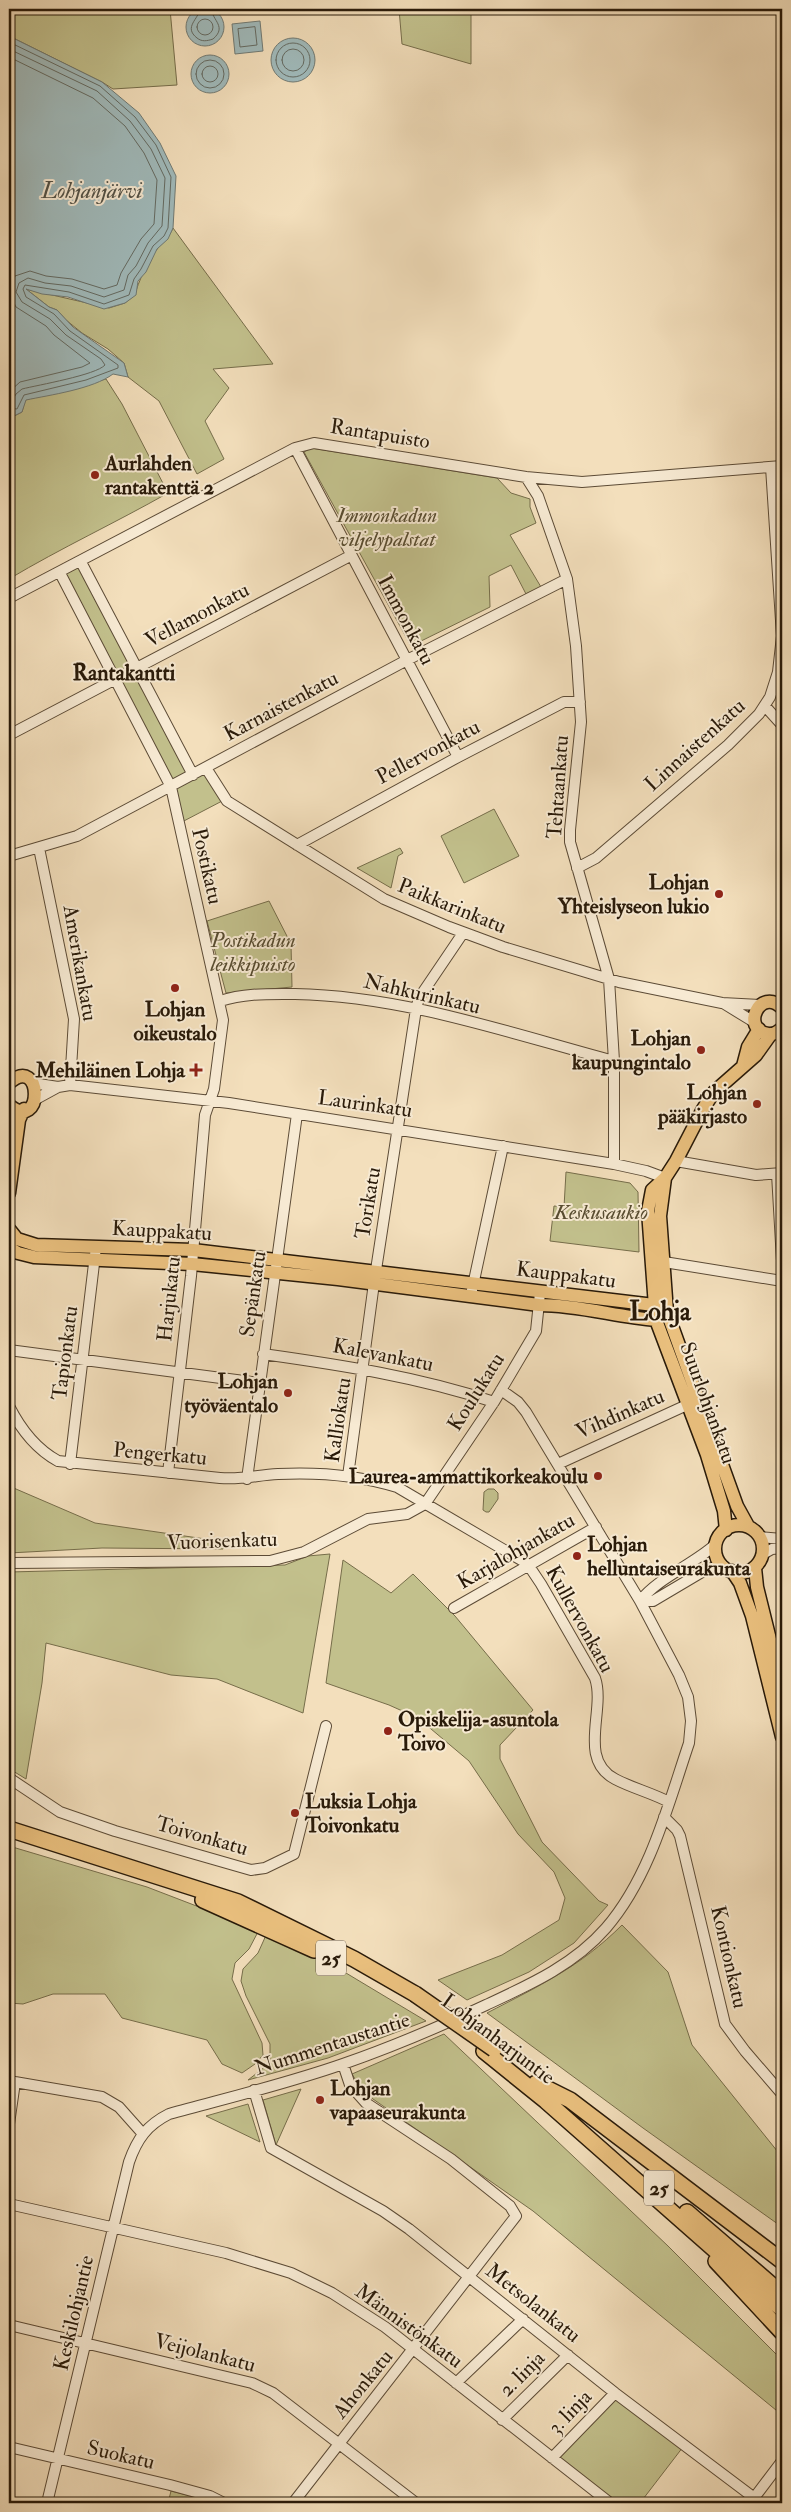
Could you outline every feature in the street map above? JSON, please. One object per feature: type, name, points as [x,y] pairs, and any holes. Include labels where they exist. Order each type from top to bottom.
[{"type":"highway","points":[[9,1821],[49,1834],[62,1846]]},
{"type":"highway","name":"Lohjanharjuntie","points":[[9,1829],[220,1896],[264,1913],[354,1959],[536,2083],[782,2294]]},
{"type":"highway","name":"Lohjanharjuntie","points":[[489,2050],[782,2309]]},
{"type":"highway","points":[[536,2083],[570,2100],[782,2261]]},
{"type":"highway","points":[[681,2220],[731,2278],[782,2332]]},
{"type":"main road","points":[[743,1066],[748,1047],[757,1026],[755,1013],[760,1006],[768,1002],[781,1005]]},
{"type":"main road","points":[[665,1178],[676,1162],[703,1109],[714,1092],[756,1055],[777,1031],[757,1026]]},
{"type":"main road","points":[[9,1193],[19,1120],[24,1109],[36,1099],[36,1090],[32,1083],[24,1078],[11,1079]]},
{"type":"main road","points":[[9,1105],[15,1109],[24,1109]]},
{"type":"main road","name":"Suurlohjankatu","points":[[665,1178],[660,1216],[667,1312],[737,1506],[748,1526]]},
{"type":"main road","name":"Suurlohjankatu","points":[[665,1178],[652,1190],[648,1211],[656,1320],[689,1404],[722,1501],[726,1530]]},
{"type":"main road","name":"Kauppakatu","points":[[9,1229],[22,1242],[96,1247],[193,1250],[276,1266],[539,1299],[654,1305],[667,1312]]},
{"type":"main road","name":"Kauppakatu","points":[[9,1248],[18,1253],[34,1256],[276,1266]]},
{"type":"main road","name":"Kauppakatu","points":[[539,1299],[656,1320]]},
{"type":"main road","points":[[656,1320],[667,1312]]},
{"type":"main road","points":[[782,1688],[757,1587],[755,1568],[762,1554],[760,1536],[748,1526],[726,1530],[720,1535],[716,1544],[716,1555],[740,1583],[752,1616],[782,1737]]},
{"type":"main road","points":[[728,1568],[745,1572],[755,1568]]},
{"type":"street","name":"Rantapuisto","points":[[9,598],[81,562],[295,448],[314,443],[526,476],[582,482],[782,466]]},
{"type":"street","name":"Immonkatu","points":[[295,448],[350,556],[458,757]]},
{"type":"street","name":"Linnaistenkatu","points":[[577,868],[596,858],[728,746],[765,706],[774,688],[778,672],[782,636],[771,467]]},
{"type":"street","name":"Tehtaankatu","points":[[526,476],[538,496],[568,580],[581,722],[570,830],[577,868],[609,979],[614,1061],[614,1164]]},
{"type":"street","name":"Vellamonkatu","points":[[9,735],[350,556]]},
{"type":"street","points":[[81,562],[193,775]]},
{"type":"street","name":"Postikatu","points":[[60,573],[171,787],[223,1020],[211,1101]]},
{"type":"street","name":"Karnaistenkatu","points":[[9,856],[77,836],[407,660],[568,580]]},
{"type":"street","name":"Pellervonkatu","points":[[297,845],[458,757],[564,702],[580,702]]},
{"type":"street","points":[[765,706],[782,724]]},
{"type":"street","name":"Paikkarinkatu","points":[[206,768],[227,801],[384,899],[463,933],[609,979],[722,1003],[760,1006]]},
{"type":"street","name":"Amerikankatu","points":[[39,848],[74,1018],[70,1085]]},
{"type":"street","points":[[398,1129],[419,998],[463,933]]},
{"type":"street","name":"Nahkurinkatu","points":[[220,1000],[256,994],[332,995],[400,1004],[614,1061]]},
{"type":"street","name":"Paikkarinkatu","points":[[722,1003],[757,1026]]},
{"type":"street","name":"Laurinkatu","points":[[32,1083],[58,1087],[70,1085],[211,1101],[398,1129],[614,1164],[646,1171],[665,1178]]},
{"type":"street","name":"Laurinkatu","points":[[36,1099],[58,1087]]},
{"type":"street","name":"Harjukatu","points":[[168,1473],[192,1264],[204,1115],[211,1101]]},
{"type":"street","name":"Sepänkatu","points":[[247,1479],[297,1114]]},
{"type":"street","name":"Torikatu","points":[[364,1369],[375,1277],[398,1129]]},
{"type":"street","points":[[472,1290],[503,1146]]},
{"type":"street","points":[[676,1162],[756,1175],[780,1174],[782,1261]]},
{"type":"street","name":"Tapionkatu","points":[[70,1464],[96,1247]]},
{"type":"street","points":[[664,1262],[782,1281]]},
{"type":"street","name":"Koulukatu","points":[[425,1504],[494,1402],[536,1331],[539,1299]]},
{"type":"street","points":[[9,1350],[259,1383]]},
{"type":"street","name":"Kalevankatu","points":[[264,1354],[364,1369],[454,1388],[494,1402]]},
{"type":"street","name":"Kalliokatu","points":[[348,1476],[364,1369]]},
{"type":"street","name":"Nummentaustantie","points":[[143,2134],[152,2123],[169,2114],[343,2064],[437,2028],[508,1995],[574,1958],[607,1927],[625,1902],[643,1870],[664,1817],[689,1743],[691,1721],[688,1697],[640,1601],[596,1527],[563,1461],[518,1402],[501,1390]]},
{"type":"street","name":"Vihdinkatu","points":[[563,1461],[689,1404]]},
{"type":"street","name":"Pengerkatu","points":[[9,1406],[23,1430],[47,1455],[58,1462],[247,1479]]},
{"type":"street","name":"Kullervonkatu","points":[[247,1479],[276,1474],[315,1473],[348,1476],[397,1487],[529,1566],[597,1684],[595,1750],[599,1764],[614,1779],[669,1802]]},
{"type":"street","name":"Vuorisenkatu","points":[[9,1563],[270,1561],[304,1552],[368,1519],[406,1514],[425,1504]]},
{"type":"street","name":"Karjalohjankatu","points":[[454,1608],[596,1527]]},
{"type":"street","points":[[760,1536],[782,1539]]},
{"type":"street","points":[[640,1601],[648,1591],[701,1557],[716,1544]]},
{"type":"street","points":[[762,1554],[772,1549],[782,1548]]},
{"type":"street","points":[[640,1601],[653,1601],[707,1569],[728,1568]]},
{"type":"street","name":"Toivonkatu","points":[[9,1778],[60,1812],[251,1870],[265,1868],[294,1854],[326,1726]]},
{"type":"street","name":"Kontionkatu","points":[[664,1817],[677,1830],[680,1836],[725,2024],[745,2052],[782,2094]]},
{"type":"street","name":"Ahonkatu","points":[[293,2503],[516,2216],[510,2206],[451,2159],[366,2103],[350,2085],[343,2064]]},
{"type":"street","points":[[9,2124],[12,2081],[102,2097],[119,2107],[143,2134]]},
{"type":"street","name":"Metsolankatu","points":[[254,2090],[271,2148],[383,2211],[470,2277],[755,2502]]},
{"type":"street","name":"Keskilohjantie","points":[[47,2503],[129,2162],[135,2144],[143,2134]]},
{"type":"street","name":"Männistönkatu","points":[[9,2204],[226,2253],[291,2273],[362,2311],[385,2327],[610,2503]]},
{"type":"street","points":[[456,2383],[523,2319]]},
{"type":"street","name":"Veijolankatu","points":[[9,2325],[87,2342],[252,2383],[273,2393],[416,2503]]},
{"type":"street","name":"2. linja","points":[[502,2420],[568,2355]]},
{"type":"street","name":"3. linja","points":[[552,2458],[615,2392]]},
{"type":"street","name":"Suokatu","points":[[9,2447],[178,2487],[210,2496],[224,2503]]},
{"type":"street","points":[[755,2502],[782,2461]]},
{"type":"green space","points":[[9,9],[170,9],[177,85],[113,89],[9,36]]},
{"type":"green space","points":[[399,9],[471,9],[471,64],[402,44]]},
{"type":"green space","points":[[173,228],[273,364],[213,369],[229,388],[205,421],[224,459],[197,474],[159,401],[128,377],[124,363],[108,349],[82,333],[57,310],[49,307],[26,289],[109,308],[125,303],[135,295],[151,258]]},
{"type":"green space","points":[[106,379],[122,404],[168,493],[9,579],[9,412],[14,416],[22,412],[25,400]]},
{"type":"green space","name":"Immonkadun viljelypalstat","points":[[311,448],[497,478],[511,493],[530,499],[530,507],[536,523],[510,535],[541,587],[526,594],[511,565],[489,576],[490,607],[411,646],[304,452]]},
{"type":"green space","points":[[80,565],[189,773],[172,782],[63,574]]},
{"type":"green space","points":[[205,771],[224,800],[180,823],[174,788]]},
{"type":"green space","points":[[494,809],[519,856],[464,883],[441,836]]},
{"type":"green space","points":[[400,848],[403,853],[398,856],[391,888],[357,868]]},
{"type":"green space","name":"Postikadun leikkipuisto","points":[[269,901],[291,944],[292,987],[226,993],[207,921]]},
{"type":"green space","name":"Keskusaukio","points":[[566,1172],[630,1183],[638,1192],[639,1252],[550,1241],[554,1206],[564,1207]]},
{"type":"green space","points":[[9,1486],[95,1523],[226,1542],[223,1549],[102,1548],[9,1553]]},
{"type":"green space","points":[[488,1489],[494,1489],[498,1493],[498,1499],[489,1512],[486,1512],[483,1510],[484,1492]]},
{"type":"green space","points":[[330,1554],[303,1713],[217,1679],[171,1675],[46,1643],[42,1683],[26,1779],[13,1771],[9,1707],[9,1572],[285,1565],[308,1556]]},
{"type":"green space","points":[[343,1560],[391,1593],[413,1574],[455,1616],[533,1710],[500,1745],[500,1759],[542,1842],[599,1901],[608,1905],[574,1943],[529,1972],[467,2000],[438,1980],[502,1955],[559,1920],[565,1898],[554,1872],[518,1834],[469,1761],[418,1718],[389,1705],[326,1683]]},
{"type":"green space","points":[[9,1846],[147,1887],[259,1930],[249,1949],[235,1963],[232,1979],[262,2043],[263,2055],[255,2064],[242,2073],[222,2064],[207,2040],[122,2018],[105,1994],[53,1994],[23,2004],[9,2003]]},
{"type":"green space","points":[[622,1925],[668,1972],[692,2045],[782,2157],[782,2227],[487,2013],[575,1964]]},
{"type":"green space","points":[[267,1933],[316,1955],[426,2021],[328,2058],[248,2080],[270,2063],[270,2044],[246,1996],[241,1981],[243,1969],[258,1953]]},
{"type":"green space","points":[[444,2034],[668,2246],[782,2360],[782,2415],[533,2211],[363,2092],[352,2074]]},
{"type":"green space","points":[[301,2089],[276,2145],[263,2100]]},
{"type":"green space","points":[[248,2104],[260,2142],[206,2116]]},
{"type":"green space","points":[[617,2398],[683,2447],[640,2503],[617,2503],[558,2456]]},
{"type":"green space","points":[[171,2491],[211,2501],[213,2503],[168,2503]]},
{"type":"water","points":[[205,8],[219,13],[224,27],[219,41],[205,46],[191,41],[186,27],[191,13]]},
{"type":"water","points":[[260,21],[263,51],[235,54],[232,24]]},
{"type":"water","name":"Lohjanjärvi","points":[[9,36],[102,82],[139,113],[160,143],[176,176],[173,228],[168,239],[157,249],[146,272],[138,281],[136,295],[125,303],[104,309],[68,297],[42,294],[26,289],[49,307],[57,310],[73,327],[124,363],[128,377],[113,374],[83,388],[26,400],[22,412],[14,416],[9,412]]},
{"type":"water","points":[[293,38],[305,42],[311,48],[315,60],[311,72],[305,78],[293,82],[281,78],[275,72],[271,60],[275,48],[281,42]]},
{"type":"water","points":[[210,55],[224,60],[229,74],[224,88],[210,93],[196,88],[191,74],[196,60]]},
{"type":"place","name":"Aurlahden rantakenttä 2","points":[[95,475]]},
{"type":"place","name":"Lohjan Yhteislyseon lukio","points":[[719,894]]},
{"type":"place","name":"Lohjan oikeustalo","points":[[175,988]]},
{"type":"place","name":"Lohjan kaupungintalo","points":[[701,1050]]},
{"type":"place","name":"Mehiläinen Lohja","points":[[196,1070]]},
{"type":"place","name":"Lohjan pääkirjasto","points":[[757,1104]]},
{"type":"place","name":"Lohjan työväentalo","points":[[288,1393]]},
{"type":"place","name":"Laurea-ammattikorkeakoulu","points":[[598,1476]]},
{"type":"place","name":"Lohjan helluntaiseurakunta","points":[[577,1556]]},
{"type":"place","name":"Opiskelija-asuntola Toivo","points":[[388,1731]]},
{"type":"place","name":"Luksia Lohja Toivonkatu","points":[[295,1813]]},
{"type":"place","name":"Lohjan vapaaseurakunta","points":[[320,2100]]},
{"type":"district","name":"Rantakantti","points":[[124,673]]},
{"type":"district","name":"Lohja","points":[[660,1312]]}]
